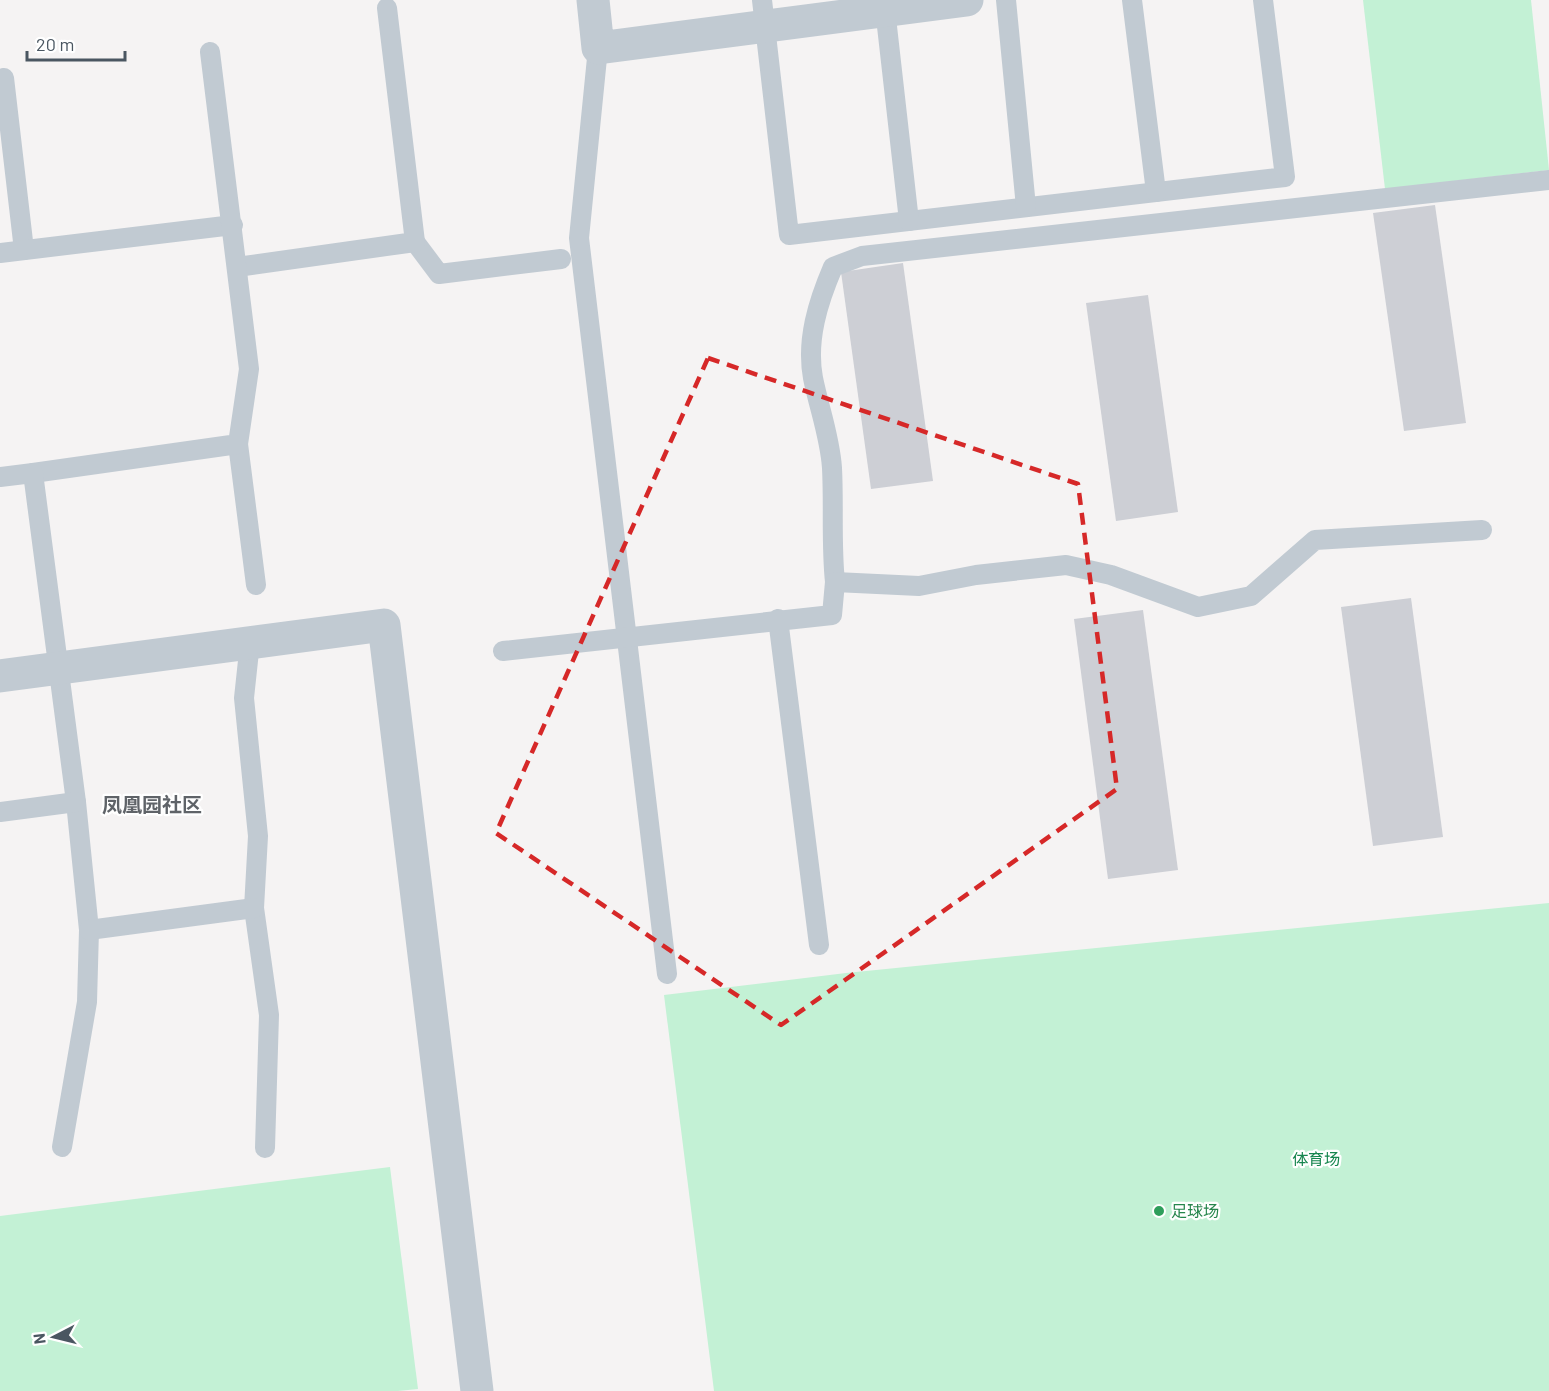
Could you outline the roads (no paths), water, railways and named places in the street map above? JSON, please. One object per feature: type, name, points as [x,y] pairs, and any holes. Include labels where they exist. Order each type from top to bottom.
[{"type":"street","points":[[593,0],[598,48],[763,13],[967,0]]},
{"type":"street","points":[[0,675],[384,625],[477,1391]]},
{"type":"lane","points":[[1006,0],[1026,207]]},
{"type":"lane","points":[[1132,0],[1156,192]]},
{"type":"lane","points":[[763,13],[789,235],[1286,177],[1263,0]]},
{"type":"lane","points":[[884,5],[909,221]]},
{"type":"lane","points":[[387,8],[416,242],[439,274],[561,259]]},
{"type":"lane","points":[[598,48],[579,238],[667,974]]},
{"type":"lane","points":[[210,52],[249,369],[238,444],[256,585]]},
{"type":"lane","points":[[4,78],[24,250]]},
{"type":"lane","points":[[503,651],[832,615],[835,582],[831,549],[832,468],[824,419],[813,377],[812,346],[817,305],[833,267],[862,256],[1549,180]]},
{"type":"lane","points":[[0,253],[233,225]]},
{"type":"lane","points":[[237,267],[416,242]]},
{"type":"lane","points":[[0,477],[238,444]]},
{"type":"lane","points":[[33,473],[76,802],[89,930],[87,1002],[62,1148]]},
{"type":"lane","points":[[835,582],[919,586],[976,575],[1066,565],[1111,575],[1198,607],[1251,596],[1315,540],[1482,530]]},
{"type":"lane","points":[[778,620],[819,945]]},
{"type":"lane","points":[[250,642],[244,698],[258,836],[254,908],[270,1015],[265,1148]]},
{"type":"lane","points":[[0,812],[76,802]]},
{"type":"lane","points":[[89,930],[254,908]]},
{"type":"place","name":"足球场","points":[[1159,1211]]},
{"type":"district","name":"凤凰园社区","points":[[152,805]]},
{"type":"park label","name":"体育场","points":[[1316,1159]]}]
